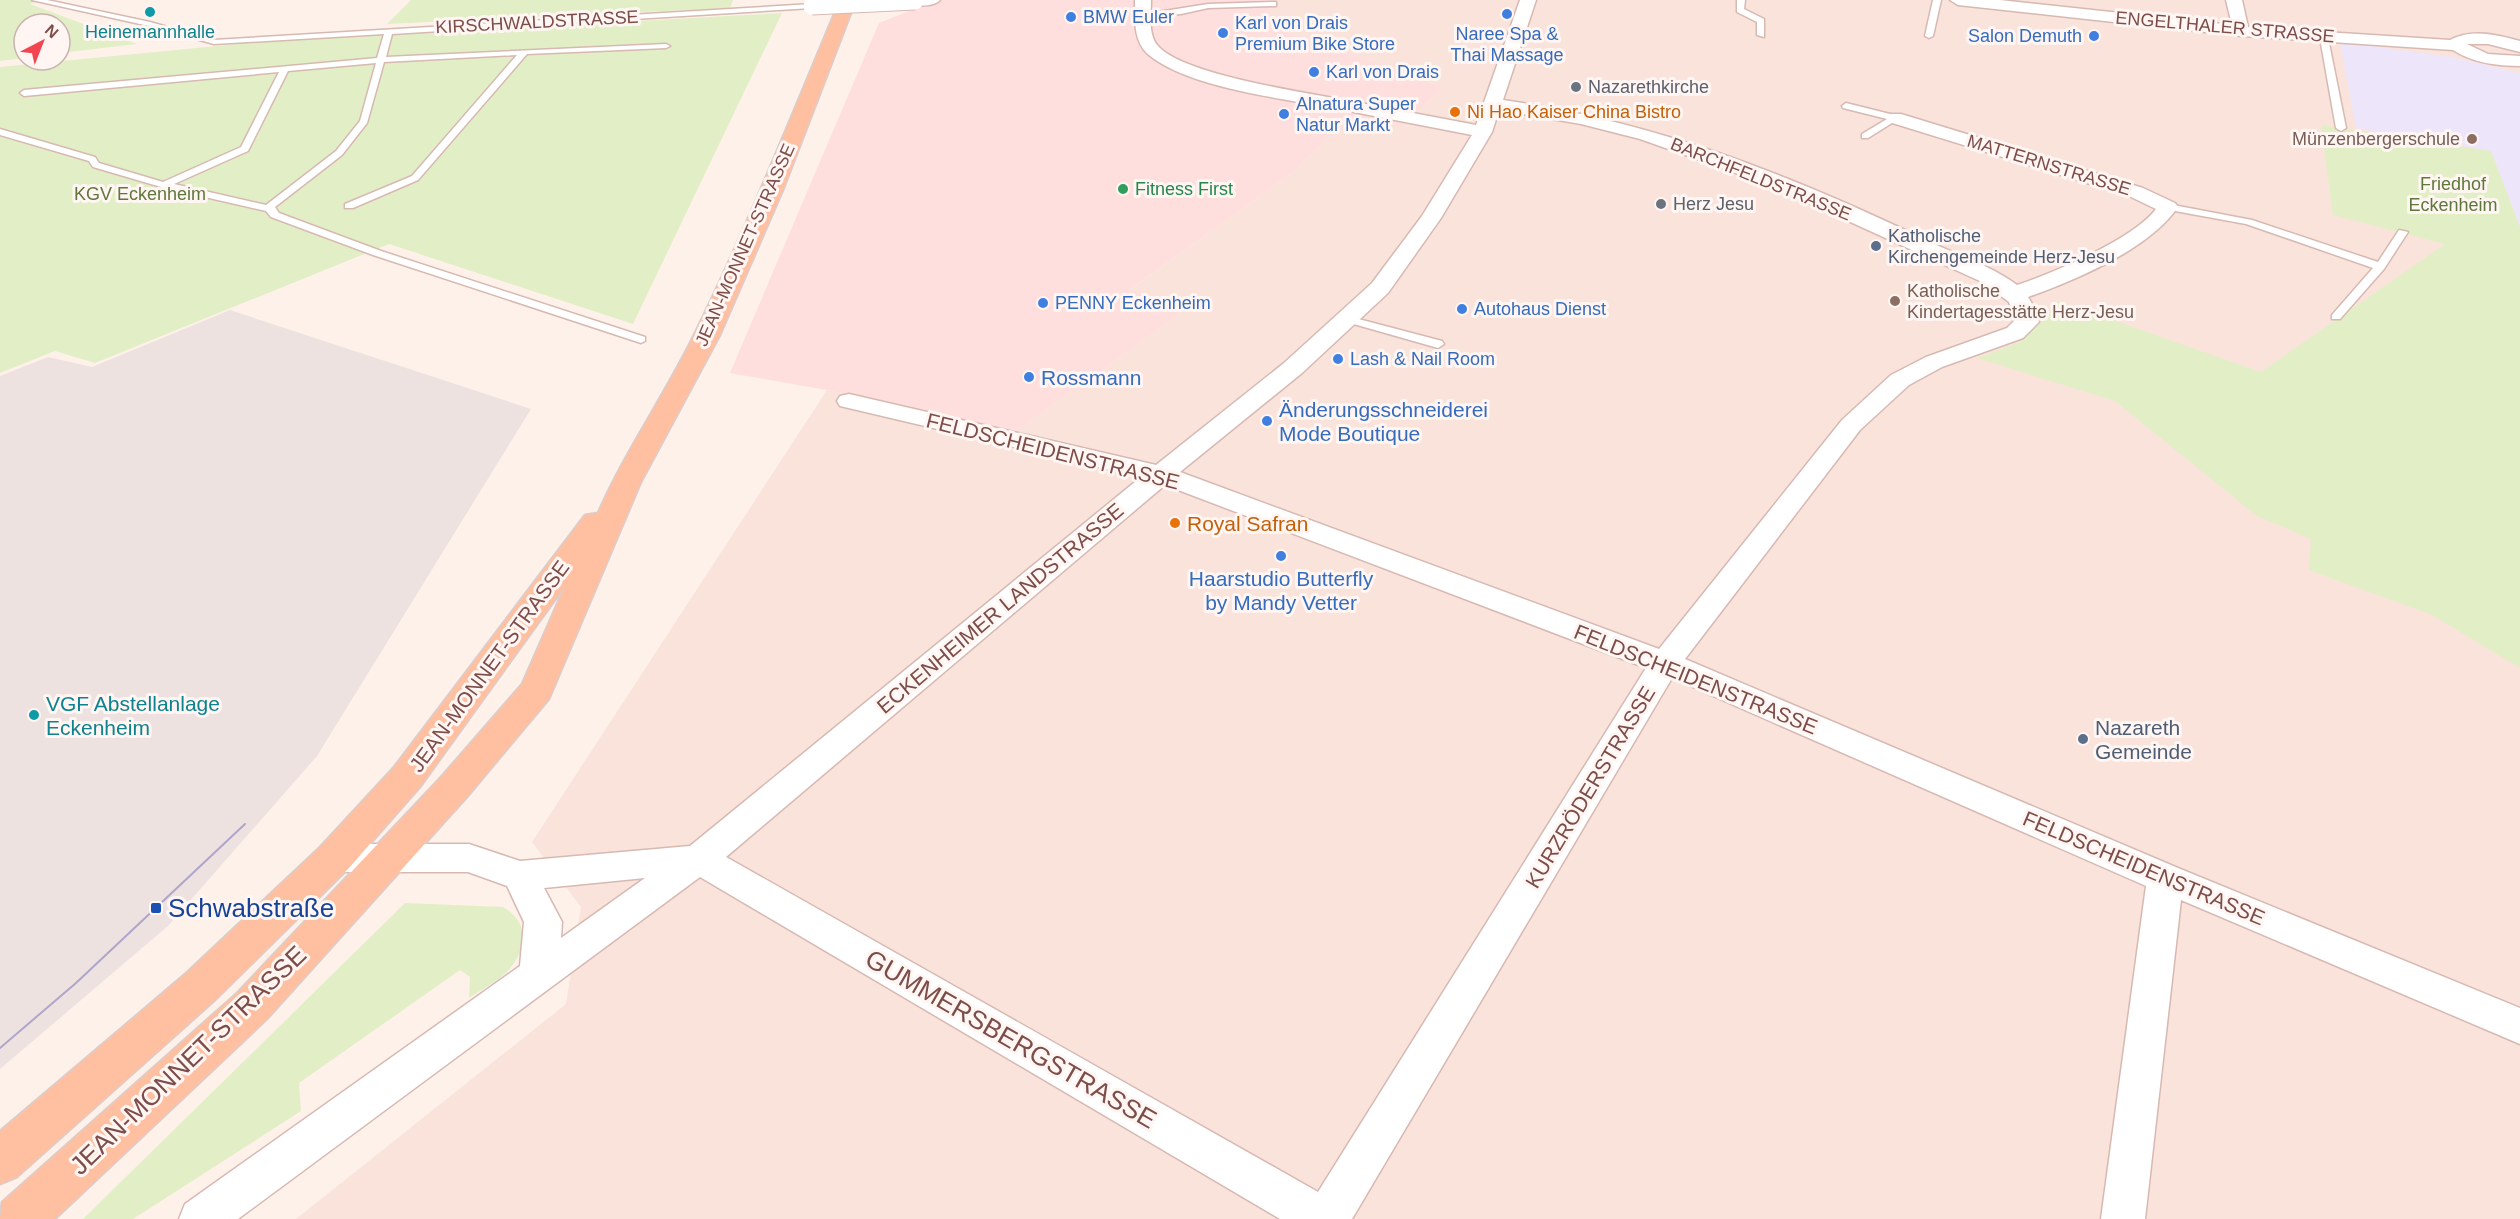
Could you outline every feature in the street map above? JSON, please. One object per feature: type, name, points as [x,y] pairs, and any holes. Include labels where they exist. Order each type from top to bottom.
[{"type":"main road","name":"JEAN-MONNET-STRASSE","points":[[19,1219],[252,1006],[479,759],[537,690],[626,482],[707,335],[772,190],[848,0]]},
{"type":"main road","name":"JEAN-MONNET-STRASSE","points":[[0,1161],[199,988],[334,858],[407,777],[626,482]]},
{"type":"street","name":"KIRSCHWALDSTRASSE","points":[[812,6],[932,0]]},
{"type":"street","name":"ECKENHEIMER LANDSTRASSE","points":[[201,1219],[699,859],[1161,474],[1293,368],[1347,320],[1387,280],[1431,218],[1483,132],[1528,0]]},
{"type":"street","name":"ENGELTHALER STRASSE","points":[[1958,0],[2241,31],[2457,45]]},
{"type":"street","points":[[2234,0],[2241,31]]},
{"type":"street","points":[[1143,7],[1144,35],[1153,51],[1177,64],[1219,79],[1483,132]]},
{"type":"street","points":[[2500,41],[2520,31]]},
{"type":"street","points":[[2520,47],[2500,41],[2472,38],[2457,42],[2457,45],[2473,54],[2520,61]]},
{"type":"street","name":"BARCHFELDSTRASSE","points":[[1494,104],[1547,111],[1593,121],[1689,149],[1766,177],[1894,233],[1995,282],[2014,294]]},
{"type":"street","name":"MATTERNSTRASSE","points":[[1895,118],[1933,124],[2136,192],[2168,207]]},
{"type":"street","points":[[2014,294],[2046,283],[2120,246],[2161,218],[2168,207]]},
{"type":"street","name":"KURZRÖDERSTRASSE","points":[[1327,1219],[1665,663],[1851,425],[1875,401],[1900,380],[1926,367],[2015,333],[2027,322],[2026,311],[2014,294]]},
{"type":"street","name":"FELDSCHEIDENSTRASSE","points":[[849,401],[1161,474],[1665,663],[2165,878],[2520,1026]]},
{"type":"street","points":[[334,858],[391,856],[469,858],[520,876],[699,859]]},
{"type":"street","name":"GUMMERSBERGSTRASSE","points":[[699,859],[1322,1219]]},
{"type":"street","points":[[520,876],[543,922],[539,975]]},
{"type":"street","points":[[2123,1219],[2165,878]]},
{"type":"lane","name":"KIRSCHWALDSTRASSE","points":[[36,0],[156,25],[214,42],[812,6]]},
{"type":"lane","points":[[1741,0],[1740,10],[1761,21],[1761,35]]},
{"type":"lane","points":[[1929,36],[1937,0]]},
{"type":"lane","points":[[1143,7],[1182,12],[1208,6],[1273,4]]},
{"type":"lane","points":[[270,209],[270,206],[339,153],[364,121],[388,30]]},
{"type":"lane","points":[[2324,38],[2341,128]]},
{"type":"lane","points":[[24,93],[423,56],[666,46]]},
{"type":"lane","points":[[349,206],[415,178],[524,52]]},
{"type":"lane","points":[[164,184],[245,149],[284,70]]},
{"type":"lane","points":[[1846,106],[1895,118]]},
{"type":"lane","points":[[1865,136],[1895,118]]},
{"type":"lane","points":[[0,132],[92,159],[96,165],[270,209],[275,215],[377,253],[641,339]]},
{"type":"lane","name":"MATTERNSTRASSE","points":[[2168,207],[2198,210],[2313,241],[2380,267]]},
{"type":"lane","points":[[2336,317],[2380,267],[2403,232]]},
{"type":"lane","points":[[1347,320],[1438,344]]},
{"type":"shaded area","points":[[937,0],[1271,0],[1274,4],[1263,23],[1444,87],[1402,126],[1351,117],[1289,175],[1129,290],[1181,313],[1011,435],[827,390],[730,373],[879,23]]},
{"type":"shaded area","points":[[1271,0],[2520,0],[2520,1219],[296,1219],[566,1004],[581,907],[532,842],[827,390],[1011,435],[1181,313],[1128,291],[1289,175],[1351,117],[1402,126],[1444,87],[1263,23],[1274,4]]},
{"type":"shaded area","name":"Münzenbergerschule","points":[[2340,42],[2452,57],[2520,73],[2520,227],[2491,151],[2356,128]]},
{"type":"shaded area","points":[[230,310],[531,409],[317,756],[168,926],[0,1069],[0,376],[48,357],[92,367]]},
{"type":"green space","points":[[0,0],[41,0],[30,4],[51,12],[12,12],[12,60],[0,61]]},
{"type":"green space","points":[[411,0],[733,0],[730,8],[387,24]]},
{"type":"green space","name":"KGV Eckenheim","points":[[782,13],[633,324],[389,244],[95,363],[55,351],[0,373],[0,67],[12,66],[12,72],[72,72],[72,60],[269,41]]},
{"type":"green space","points":[[72,20],[137,44],[72,52]]},
{"type":"green space","name":"Friedhof Eckenheim","points":[[2321,125],[2491,151],[2520,227],[2520,668],[2432,615],[2309,570],[2311,539],[2257,516],[2115,401],[1977,358],[2018,343],[2058,301],[2261,372],[2445,244],[2333,215]]},
{"type":"green space","points":[[405,903],[503,907],[517,919],[523,934],[523,942],[517,959],[498,980],[469,998],[470,977],[460,970],[299,1083],[301,1111],[133,1219],[83,1219]]},
{"type":"tram line","points":[[0,1048],[76,983],[245,824]]},
{"type":"place","name":"Heinemannhalle","points":[[150,12]]},
{"type":"place","name":"Naree Spa & Thai Massage","points":[[1507,14]]},
{"type":"place","name":"BMW Euler","points":[[1071,17]]},
{"type":"place","name":"Karl von Drais Premium Bike Store","points":[[1223,33]]},
{"type":"place","name":"Salon Demuth","points":[[2094,36]]},
{"type":"place","name":"Karl von Drais","points":[[1314,72]]},
{"type":"place","name":"Nazarethkirche","points":[[1576,87]]},
{"type":"place","name":"Ni Hao Kaiser China Bistro","points":[[1455,112]]},
{"type":"place","name":"Alnatura Super Natur Markt","points":[[1284,114]]},
{"type":"place","name":"Münzenbergerschule","points":[[2472,139]]},
{"type":"place","name":"Fitness First","points":[[1123,189]]},
{"type":"place","name":"Herz Jesu","points":[[1661,204]]},
{"type":"place","name":"Katholische Kirchengemeinde Herz-Jesu","points":[[1876,246]]},
{"type":"place","name":"Katholische Kindertagesstätte Herz-Jesu","points":[[1895,301]]},
{"type":"place","name":"PENNY Eckenheim","points":[[1043,303]]},
{"type":"place","name":"Autohaus Dienst","points":[[1462,309]]},
{"type":"place","name":"Lash & Nail Room","points":[[1338,359]]},
{"type":"place","name":"Rossmann","points":[[1029,377]]},
{"type":"place","name":"Änderungsschneiderei Mode Boutique","points":[[1267,421]]},
{"type":"place","name":"Royal Safran","points":[[1175,523]]},
{"type":"place","name":"Haarstudio Butterfly by Mandy Vetter","points":[[1281,556]]},
{"type":"place","name":"VGF Abstellanlage Eckenheim","points":[[34,715]]},
{"type":"place","name":"Nazareth Gemeinde","points":[[2083,739]]},
{"type":"place","name":"Schwabstraße","points":[[156,908]]}]
